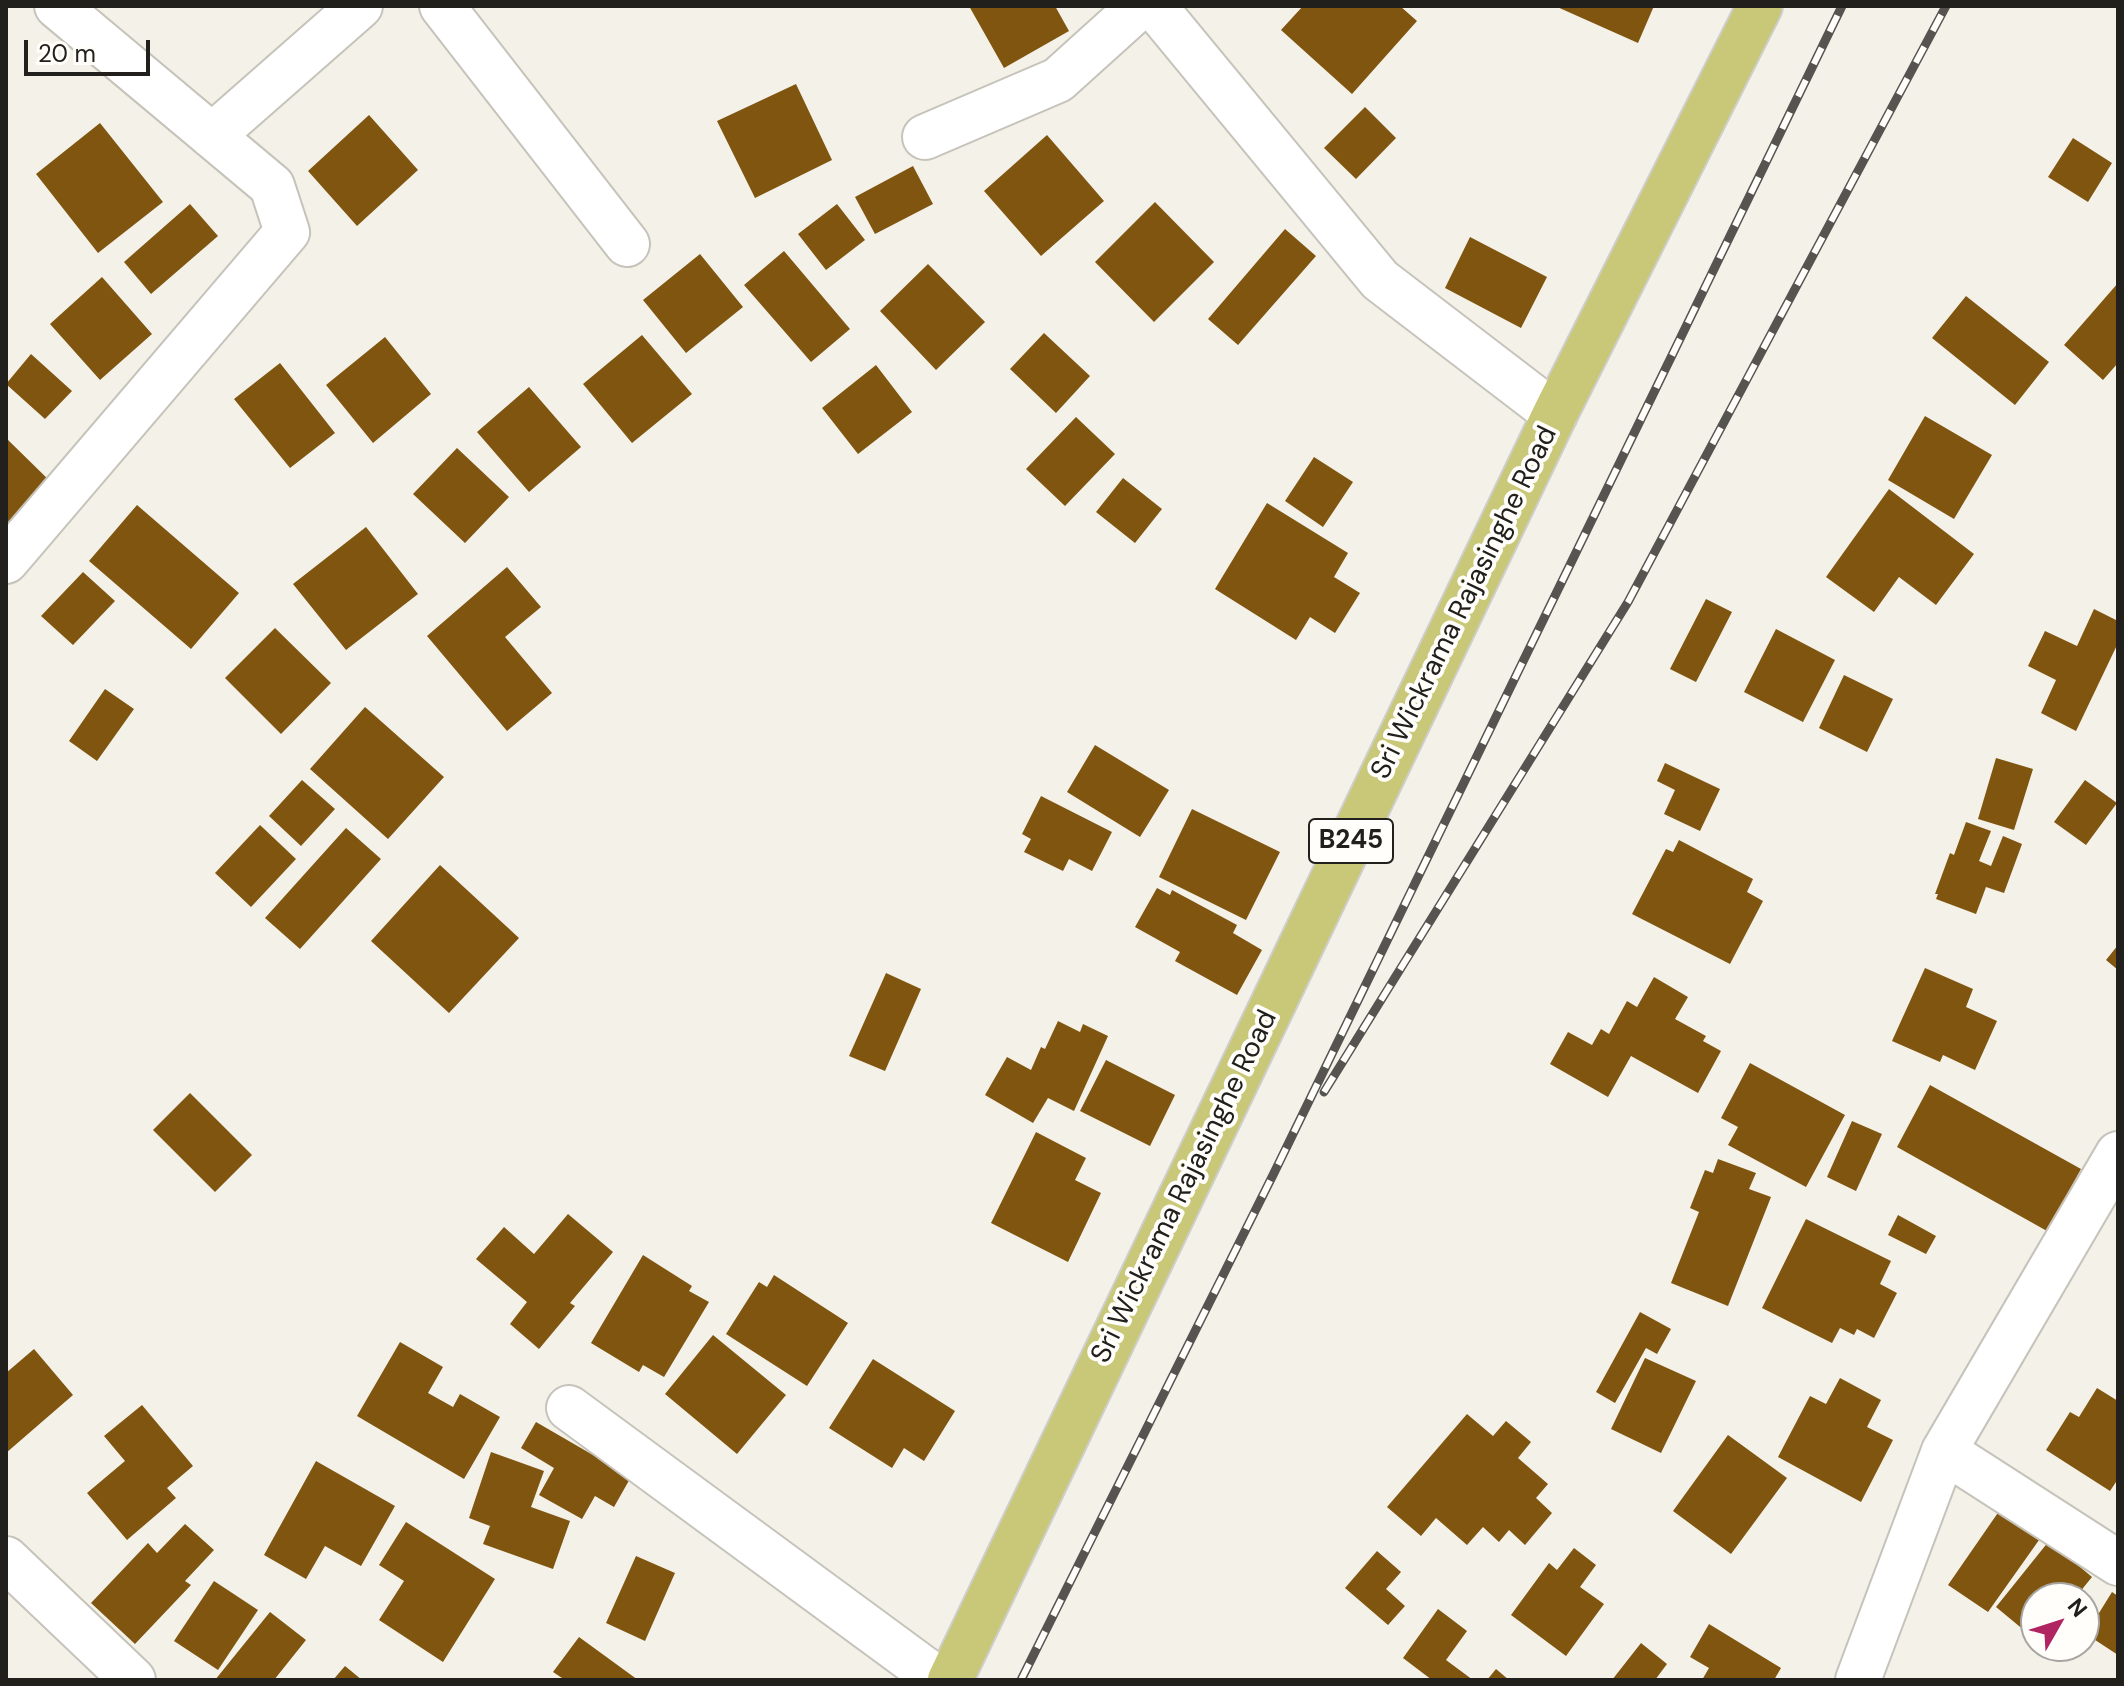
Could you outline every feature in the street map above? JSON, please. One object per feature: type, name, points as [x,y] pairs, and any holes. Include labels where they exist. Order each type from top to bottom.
[{"type":"main road","name":"Sri Wickrama Rajasinghe Road","points":[[950,1680],[1555,414],[1760,6]]},
{"type":"street","points":[[6,561],[287,232],[272,186],[57,6]]},
{"type":"street","points":[[212,136],[360,6]]},
{"type":"street","points":[[442,6],[627,244]]},
{"type":"street","points":[[925,137],[1058,80],[1140,6]]},
{"type":"street","points":[[1154,6],[1380,280],[1555,414]]},
{"type":"street","points":[[1858,1680],[1944,1451],[2118,1154]]},
{"type":"street","points":[[569,1408],[939,1680]]},
{"type":"street","points":[[1944,1451],[2118,1563]]},
{"type":"street","points":[[6,1559],[133,1680]]},
{"type":"building","points":[[969,6],[1055,6],[1069,31],[1004,68]]},
{"type":"building","points":[[1303,6],[1400,6],[1417,21],[1352,94],[1281,30]]},
{"type":"building","points":[[1555,6],[1654,6],[1638,43]]},
{"type":"building","points":[[796,84],[832,160],[755,198],[717,121]]},
{"type":"building","points":[[1365,107],[1396,138],[1356,179],[1324,148]]},
{"type":"building","points":[[369,115],[418,170],[357,226],[308,171]]},
{"type":"building","points":[[100,123],[163,202],[98,253],[36,174]]},
{"type":"building","points":[[1047,135],[1104,201],[1041,256],[984,191]]},
{"type":"building","points":[[2073,138],[2112,163],[2088,202],[2048,177]]},
{"type":"building","points":[[913,166],[933,204],[875,234],[855,197]]},
{"type":"building","points":[[1155,202],[1214,262],[1154,322],[1095,262]]},
{"type":"building","points":[[190,204],[218,236],[151,294],[124,262]]},
{"type":"building","points":[[837,204],[865,240],[826,270],[798,234]]},
{"type":"building","points":[[1285,229],[1316,256],[1238,345],[1208,319]]},
{"type":"building","points":[[1470,237],[1547,277],[1521,328],[1445,288]]},
{"type":"building","points":[[784,251],[850,329],[811,362],[744,285]]},
{"type":"building","points":[[700,254],[743,307],[686,353],[643,300]]},
{"type":"building","points":[[928,264],[985,322],[936,370],[880,311]]},
{"type":"building","points":[[102,277],[152,334],[100,380],[50,324]]},
{"type":"building","points":[[2118,283],[2118,363],[2103,380],[2064,345]]},
{"type":"building","points":[[1966,296],[2049,362],[2015,405],[1932,338]]},
{"type":"building","points":[[1044,333],[1090,376],[1056,413],[1010,369]]},
{"type":"building","points":[[642,335],[692,394],[632,443],[583,384]]},
{"type":"building","points":[[385,337],[431,394],[373,443],[326,385]]},
{"type":"building","points":[[31,354],[72,391],[45,419],[6,384]]},
{"type":"building","points":[[280,363],[335,433],[290,468],[234,399]]},
{"type":"building","points":[[876,365],[912,412],[858,454],[822,408]]},
{"type":"building","points":[[529,387],[581,447],[529,492],[477,432]]},
{"type":"building","points":[[1925,416],[1992,455],[1954,519],[1888,480]]},
{"type":"building","points":[[1076,417],[1115,454],[1065,506],[1026,469]]},
{"type":"building","points":[[6,438],[55,486],[6,535]]},
{"type":"building","points":[[457,448],[509,497],[465,543],[413,494]]},
{"type":"building","points":[[1314,457],[1353,482],[1323,527],[1285,501]]},
{"type":"building","points":[[1123,478],[1162,509],[1135,543],[1096,512]]},
{"type":"building","points":[[1889,489],[1974,554],[1936,605],[1899,577],[1874,612],[1826,577]]},
{"type":"building","points":[[1267,503],[1348,553],[1334,577],[1360,593],[1335,633],[1310,617],[1296,640],[1215,589]]},
{"type":"building","points":[[137,505],[239,593],[191,649],[89,561]]},
{"type":"building","points":[[366,527],[418,594],[346,650],[293,584]]},
{"type":"building","points":[[507,567],[541,607],[505,637],[552,693],[507,731],[427,636]]},
{"type":"building","points":[[83,572],[115,601],[73,645],[41,616]]},
{"type":"building","points":[[1706,599],[1732,612],[1696,682],[1670,669]]},
{"type":"building","points":[[2094,609],[2118,621],[2118,643],[2076,731],[2041,713],[2056,680],[2028,666],[2045,631],[2077,646]]},
{"type":"building","points":[[275,628],[331,683],[281,734],[225,678]]},
{"type":"building","points":[[1776,629],[1835,660],[1803,722],[1744,692]]},
{"type":"building","points":[[1844,675],[1893,699],[1867,752],[1819,728]]},
{"type":"building","points":[[105,689],[134,709],[97,761],[69,741]]},
{"type":"building","points":[[365,707],[444,777],[388,839],[310,769]]},
{"type":"building","points":[[1095,745],[1169,790],[1140,837],[1067,792]]},
{"type":"building","points":[[1996,758],[2033,769],[2014,830],[1978,819]]},
{"type":"building","points":[[1665,763],[1720,789],[1700,831],[1664,814],[1675,790],[1657,781]]},
{"type":"building","points":[[302,780],[335,809],[301,846],[269,816]]},
{"type":"building","points":[[2085,780],[2117,803],[2086,845],[2054,822]]},
{"type":"building","points":[[1041,796],[1112,832],[1092,871],[1069,859],[1063,871],[1024,852],[1031,839],[1022,834]]},
{"type":"building","points":[[1192,809],[1280,852],[1246,920],[1159,877]]},
{"type":"building","points":[[1966,822],[1991,831],[1979,861],[1991,866],[2003,836],[2022,844],[2004,893],[1986,887],[1976,914],[1936,899],[1938,894],[1935,894],[1950,853],[1954,855]]},
{"type":"building","points":[[260,825],[296,859],[251,907],[215,873]]},
{"type":"building","points":[[346,828],[381,859],[300,949],[265,918]]},
{"type":"building","points":[[1679,840],[1753,879],[1747,892],[1763,901],[1730,964],[1632,914],[1666,849],[1673,852]]},
{"type":"building","points":[[440,865],[519,938],[449,1013],[371,941]]},
{"type":"building","points":[[1157,888],[1170,895],[1172,890],[1237,925],[1233,933],[1262,950],[1237,995],[1175,961],[1180,952],[1135,927]]},
{"type":"building","points":[[2118,945],[2118,970],[2106,960]]},
{"type":"building","points":[[1925,968],[1973,989],[1966,1007],[1997,1021],[1975,1070],[1943,1055],[1940,1062],[1892,1041]]},
{"type":"building","points":[[886,973],[921,989],[885,1071],[849,1056]]},
{"type":"building","points":[[1654,977],[1688,997],[1675,1019],[1706,1036],[1703,1041],[1721,1051],[1698,1093],[1631,1056],[1608,1097],[1550,1064],[1568,1032],[1592,1045],[1601,1029],[1609,1034],[1627,1001],[1637,1007]]},
{"type":"building","points":[[1058,1021],[1080,1032],[1083,1024],[1108,1036],[1074,1111],[1048,1098],[1033,1123],[985,1095],[1007,1057],[1031,1070]]},
{"type":"building","points":[[1106,1060],[1175,1095],[1150,1146],[1080,1111]]},
{"type":"building","points":[[1750,1063],[1845,1115],[1806,1187],[1728,1145],[1738,1127],[1721,1118]]},
{"type":"building","points":[[1930,1085],[2081,1169],[2047,1231],[1897,1147]]},
{"type":"building","points":[[190,1093],[252,1155],[215,1192],[153,1130]]},
{"type":"building","points":[[1852,1121],[1882,1134],[1856,1191],[1827,1177]]},
{"type":"building","points":[[1036,1132],[1086,1158],[1075,1180],[1101,1193],[1068,1262],[991,1223]]},
{"type":"building","points":[[1718,1159],[1756,1173],[1749,1189],[1771,1197],[1728,1306],[1671,1283],[1699,1212],[1690,1208],[1705,1170],[1713,1173]]},
{"type":"building","points":[[568,1214],[613,1252],[570,1303],[575,1306],[539,1349],[510,1324],[527,1302],[476,1259],[504,1227],[534,1254]]},
{"type":"building","points":[[1898,1215],[1936,1236],[1926,1254],[1888,1235]]},
{"type":"building","points":[[1806,1219],[1891,1261],[1880,1284],[1897,1293],[1874,1338],[1857,1329],[1854,1335],[1840,1328],[1832,1343],[1762,1308]]},
{"type":"building","points":[[643,1255],[692,1286],[689,1291],[709,1302],[664,1377],[643,1365],[639,1372],[591,1343]]},
{"type":"building","points":[[774,1275],[848,1323],[807,1386],[726,1334],[759,1282],[767,1287]]},
{"type":"building","points":[[1640,1312],[1671,1329],[1657,1354],[1646,1348],[1615,1403],[1596,1392]]},
{"type":"building","points":[[713,1335],[786,1395],[737,1454],[665,1394]]},
{"type":"building","points":[[400,1342],[443,1367],[428,1393],[453,1407],[460,1394],[500,1417],[464,1479],[357,1416]]},
{"type":"building","points":[[34,1349],[73,1395],[6,1453],[6,1373]]},
{"type":"building","points":[[1645,1358],[1696,1381],[1661,1453],[1611,1429]]},
{"type":"building","points":[[873,1359],[955,1411],[924,1461],[904,1448],[892,1468],[829,1428]]},
{"type":"building","points":[[1840,1378],[1881,1400],[1867,1427],[1893,1440],[1861,1502],[1778,1457],[1810,1396],[1826,1404]]},
{"type":"building","points":[[2097,1388],[2118,1401],[2118,1479],[2110,1491],[2046,1450],[2070,1412],[2079,1417]]},
{"type":"building","points":[[142,1405],[193,1466],[167,1488],[176,1498],[127,1540],[87,1493],[125,1461],[104,1436]]},
{"type":"building","points":[[1467,1414],[1493,1436],[1506,1421],[1531,1442],[1518,1458],[1548,1484],[1536,1498],[1552,1513],[1525,1545],[1509,1530],[1499,1542],[1483,1527],[1467,1545],[1436,1518],[1421,1536],[1387,1507]]},
{"type":"building","points":[[536,1422],[631,1477],[614,1507],[595,1496],[582,1519],[539,1495],[554,1468],[521,1448]]},
{"type":"building","points":[[1728,1435],[1787,1478],[1731,1554],[1673,1511]]},
{"type":"building","points":[[491,1452],[544,1471],[531,1507],[570,1521],[553,1569],[483,1544],[490,1526],[469,1518]]},
{"type":"building","points":[[316,1461],[395,1506],[361,1566],[325,1546],[306,1579],[264,1555]]},
{"type":"building","points":[[2004,1504],[2044,1533],[1988,1612],[1948,1585]]},
{"type":"building","points":[[406,1522],[495,1579],[443,1662],[379,1620],[404,1581],[379,1565]]},
{"type":"building","points":[[185,1524],[214,1550],[185,1581],[191,1585],[135,1644],[91,1603],[148,1543],[157,1553]]},
{"type":"building","points":[[2049,1541],[2092,1577],[2088,1582],[2020,1582],[2020,1627],[1996,1607]]},
{"type":"building","points":[[1574,1548],[1596,1565],[1580,1587],[1604,1604],[1566,1656],[1511,1615],[1549,1563],[1557,1570]]},
{"type":"building","points":[[1377,1551],[1401,1572],[1386,1589],[1405,1606],[1388,1625],[1345,1588]]},
{"type":"building","points":[[636,1556],[675,1573],[645,1641],[606,1623]]},
{"type":"building","points":[[214,1581],[258,1610],[218,1670],[174,1641]]},
{"type":"building","points":[[2112,1592],[2118,1596],[2118,1655],[2100,1643],[2100,1611]]},
{"type":"building","points":[[1438,1609],[1467,1631],[1446,1660],[1473,1680],[1432,1680],[1403,1658]]},
{"type":"building","points":[[270,1612],[306,1640],[274,1680],[215,1680]]},
{"type":"building","points":[[1709,1624],[1781,1668],[1774,1680],[1702,1680],[1709,1668],[1690,1657]]},
{"type":"building","points":[[579,1637],[638,1680],[565,1680],[553,1672]]},
{"type":"building","points":[[1641,1643],[1667,1664],[1655,1680],[1612,1680]]},
{"type":"building","points":[[345,1666],[362,1680],[333,1680]]},
{"type":"building","points":[[1496,1669],[1509,1680],[1487,1680]]},
{"type":"railway","points":[[1021,1680],[1274,1173],[1842,6]]},
{"type":"railway","points":[[1324,1092],[1628,602],[1946,6]]}]
